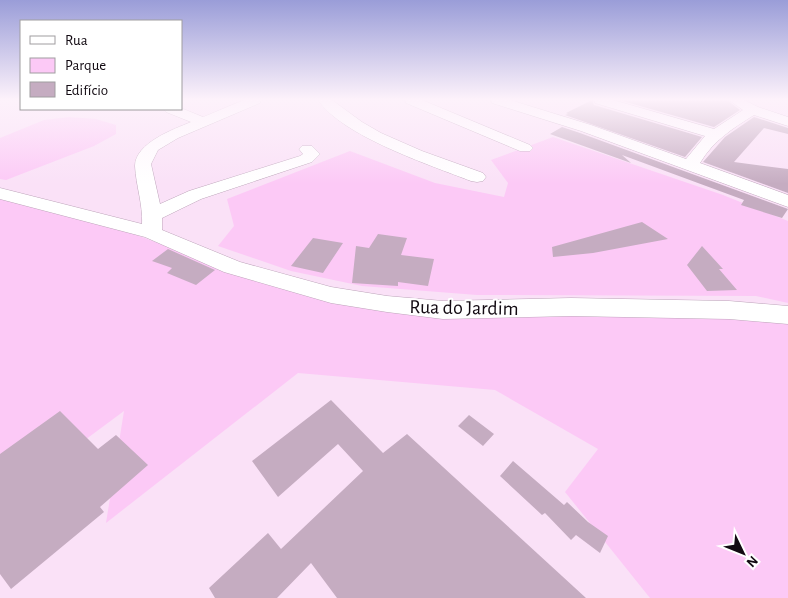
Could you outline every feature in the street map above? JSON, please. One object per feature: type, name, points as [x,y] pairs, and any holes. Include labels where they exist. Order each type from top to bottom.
[{"type":"street","points":[[190,128],[153,147],[147,154],[143,164],[152,224],[195,195],[306,159],[312,154],[307,149]]},
{"type":"street","points":[[362,128],[420,156],[476,177]]},
{"type":"street","points":[[478,128],[525,148]]},
{"type":"street","points":[[586,128],[788,201]]},
{"type":"street","points":[[697,128],[714,134]]},
{"type":"street","points":[[690,166],[697,153],[714,134],[724,128]]},
{"type":"street","name":"Rua do Jardim","points":[[0,193],[152,224],[232,267],[331,295],[387,304],[443,310],[581,308],[729,310],[788,315]]},
{"type":"green space","points":[[25,128],[116,128],[116,134],[94,146],[6,180],[0,179],[0,138]]},
{"type":"green space","points":[[553,137],[723,195],[788,221],[788,303],[756,296],[477,295],[362,286],[291,271],[218,246],[234,226],[227,199],[350,151],[435,183],[504,197],[508,183],[491,160]]},
{"type":"green space","points":[[0,199],[123,230],[230,270],[334,301],[730,316],[788,321],[788,598],[650,598],[565,492],[598,449],[495,390],[298,373],[106,523],[124,411],[0,503]]},
{"type":"building","points":[[560,128],[565,128],[788,209],[782,218],[741,205],[744,200],[622,155],[631,163],[550,134]]},
{"type":"building","points":[[602,128],[671,128],[702,137],[685,157]]},
{"type":"building","points":[[738,128],[788,128],[788,134],[764,128],[734,162],[788,169],[788,193],[703,162],[725,137]]},
{"type":"building","points":[[642,222],[668,239],[593,253],[553,257],[552,247]]},
{"type":"building","points":[[378,234],[407,238],[401,255],[434,259],[428,286],[398,282],[398,286],[352,283],[356,246],[369,248]]},
{"type":"building","points":[[313,238],[343,243],[323,273],[291,266]]},
{"type":"building","points":[[702,246],[723,269],[719,269],[737,290],[707,291],[687,265]]},
{"type":"building","points":[[168,249],[215,270],[196,285],[167,273],[172,268],[152,261]]},
{"type":"building","points":[[331,400],[383,453],[407,434],[586,598],[337,598],[311,563],[277,598],[215,598],[209,588],[268,533],[281,549],[363,471],[338,444],[278,497],[252,461]]},
{"type":"building","points":[[60,411],[98,449],[116,435],[148,465],[100,507],[104,512],[11,589],[0,574],[0,454]]},
{"type":"building","points":[[469,415],[494,434],[483,446],[458,426]]},
{"type":"building","points":[[513,461],[564,505],[567,502],[588,522],[608,536],[600,553],[576,535],[571,540],[545,513],[542,515],[500,476]]}]
